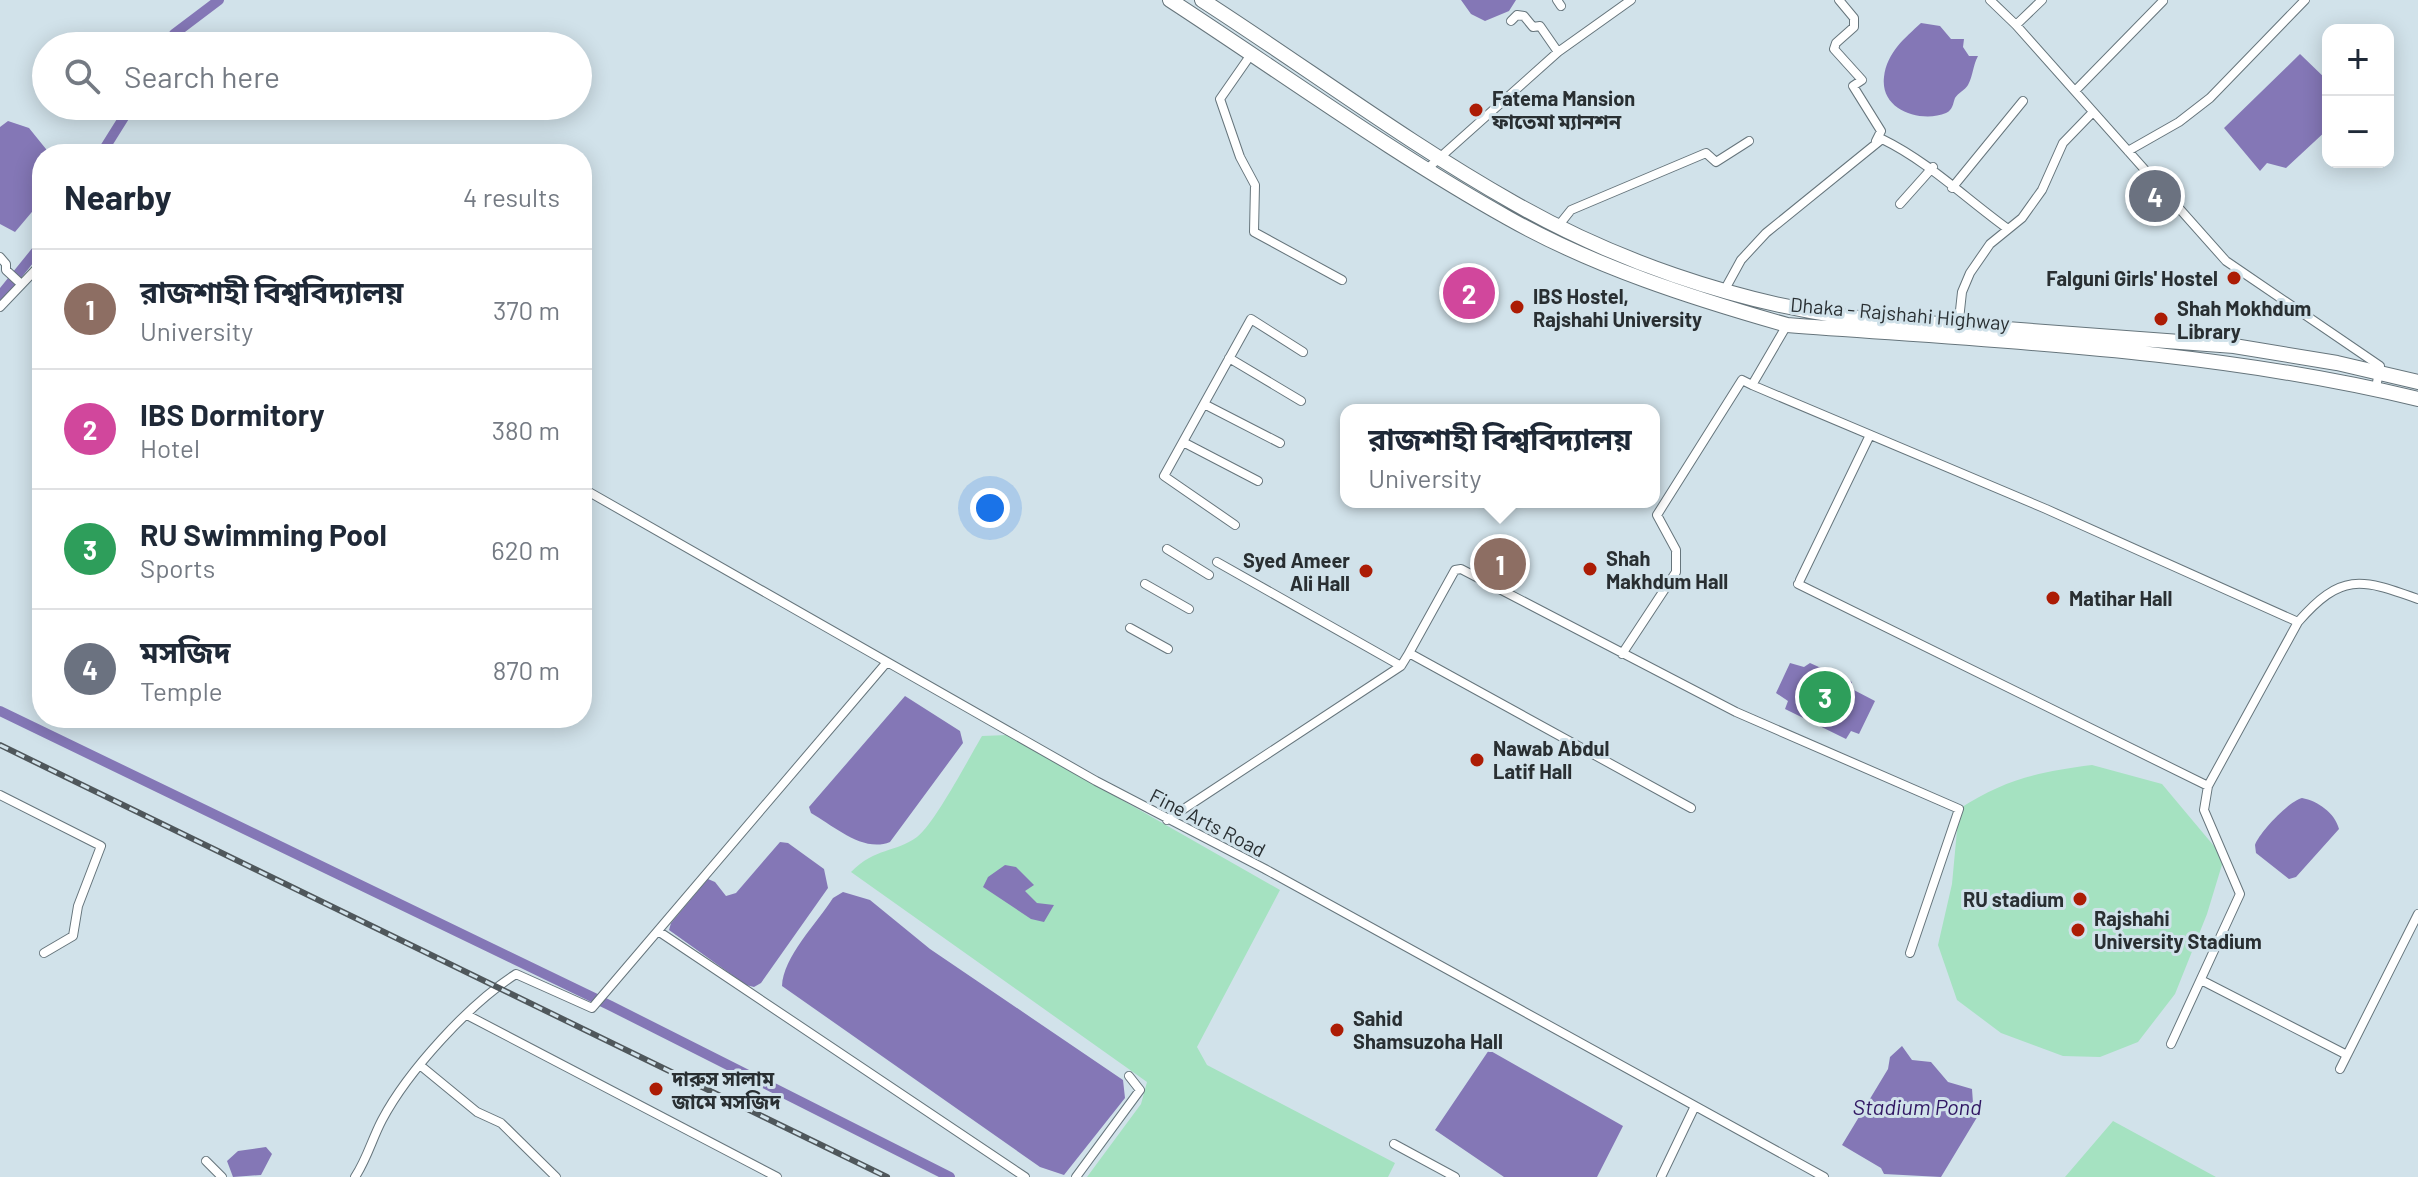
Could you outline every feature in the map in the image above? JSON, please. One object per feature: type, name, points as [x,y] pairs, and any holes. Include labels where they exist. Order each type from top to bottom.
[{"type":"highway","name":"Dhaka - Rajshahi Highway","points":[[1170,0],[1427,169],[1510,219],[1606,265],[1721,306],[1787,325],[2234,346],[2418,382]]},
{"type":"highway","name":"Dhaka - Rajshahi Highway","points":[[1202,0],[1515,204],[1610,249],[1724,291],[1804,311],[1958,332],[2232,362],[2376,388],[2418,399]]},
{"type":"street","points":[[1427,169],[1558,52],[1631,0]]},
{"type":"street","points":[[1839,0],[1854,18],[1854,27],[1836,43],[1834,49],[1862,80],[1853,86],[1881,131],[1876,142]]},
{"type":"street","points":[[1990,0],[2016,25],[2226,261],[2380,366],[2376,388]]},
{"type":"street","points":[[2016,25],[2042,0]]},
{"type":"street","points":[[2128,151],[2179,122],[2210,98],[2305,0]]},
{"type":"street","points":[[2075,91],[2163,1]]},
{"type":"street","points":[[1511,21],[1517,15],[1524,16],[1533,27],[1540,26],[1558,52]]},
{"type":"street","points":[[1252,53],[1220,99],[1240,157],[1255,185],[1254,232],[1342,280]]},
{"type":"street","points":[[1952,188],[2023,101]]},
{"type":"street","points":[[1958,332],[1962,292],[1970,273],[1990,244],[2037,198],[2063,143],[2093,112]]},
{"type":"street","points":[[1724,291],[1741,260],[1766,233],[1882,139],[1933,167],[1952,188],[2008,229]]},
{"type":"street","points":[[1559,225],[1571,210],[1706,153],[1716,162],[1749,141]]},
{"type":"street","points":[[1900,204],[1933,167]]},
{"type":"street","points":[[0,257],[6,264],[6,270],[20,283]]},
{"type":"street","points":[[0,307],[32,272]]},
{"type":"street","points":[[1235,525],[1164,476],[1251,319],[1303,352]]},
{"type":"street","points":[[1752,385],[1787,325]]},
{"type":"street","points":[[1229,358],[1301,401]]},
{"type":"street","points":[[1622,654],[1676,572],[1676,550],[1657,515],[1742,380],[2298,622]]},
{"type":"street","points":[[1204,404],[1280,443]]},
{"type":"street","points":[[1870,435],[1799,582],[2208,786]]},
{"type":"street","points":[[1183,442],[1258,481]]},
{"type":"street","name":"Fine Arts Road","points":[[592,494],[1167,820],[1265,869],[1824,1177]]},
{"type":"street","points":[[1167,549],[1209,575]]},
{"type":"street","points":[[1217,562],[1401,666]]},
{"type":"street","points":[[1167,820],[1401,666],[1458,568],[1736,712],[1959,809],[1910,953]]},
{"type":"street","points":[[2171,1044],[2240,894],[2204,810],[2208,786],[2298,622],[2322,595],[2356,583],[2375,584],[2418,599]]},
{"type":"street","points":[[1145,584],[1189,609]]},
{"type":"street","points":[[1130,628],[1168,649]]},
{"type":"street","points":[[1409,653],[1691,808]]},
{"type":"street","points":[[355,1177],[382,1119],[421,1066],[496,987],[516,974],[592,1008],[887,662]]},
{"type":"street","points":[[0,795],[101,846],[78,906],[73,936],[44,953]]},
{"type":"street","points":[[2340,1069],[2418,914]]},
{"type":"street","points":[[658,931],[1025,1177]]},
{"type":"street","points":[[2201,980],[2347,1055]]},
{"type":"street","points":[[467,1015],[777,1177]]},
{"type":"street","points":[[421,1066],[477,1112],[501,1123],[556,1177]]},
{"type":"street","points":[[1076,1177],[1140,1090],[1129,1076]]},
{"type":"street","points":[[1661,1177],[1695,1106]]},
{"type":"street","points":[[1394,1144],[1455,1177]]},
{"type":"street","points":[[206,1161],[222,1177]]},
{"type":"green space","points":[[1008,735],[1280,890],[1197,1047],[1207,1065],[1395,1163],[1388,1177],[1087,1177],[1141,1104],[1147,1082],[851,872],[869,858],[917,837],[942,805],[982,736]]},
{"type":"green space","name":"RU stadium","points":[[2092,765],[2162,784],[2224,858],[2207,914],[2175,994],[2138,1042],[2100,1057],[2063,1056],[2001,1033],[1957,1000],[1938,945],[1952,884],[1959,809],[1992,790],[2022,778]]},
{"type":"green space","points":[[2113,1121],[2216,1177],[2065,1177]]},
{"type":"water","points":[[1461,0],[1516,0],[1509,11],[1485,21],[1471,14]]},
{"type":"water","points":[[1921,23],[1940,26],[1951,39],[1964,39],[1963,47],[1969,56],[1978,56],[1968,85],[1955,98],[1950,110],[1936,116],[1904,112],[1889,98],[1885,89],[1884,77],[1889,60],[1903,40]]},
{"type":"water","points":[[2300,54],[2322,75],[2322,135],[2286,168],[2267,163],[2260,171],[2224,128]]},
{"type":"water","points":[[8,121],[29,128],[42,144],[32,144],[32,212],[15,232],[0,224],[0,127]]},
{"type":"water","points":[[1790,663],[1804,667],[1810,663],[1852,682],[1850,688],[1875,701],[1859,734],[1851,731],[1846,739],[1785,709],[1788,701],[1776,693]]},
{"type":"water","points":[[905,696],[960,731],[963,743],[890,842],[870,844],[859,841],[811,813],[809,807]]},
{"type":"water","points":[[2302,798],[2325,809],[2339,829],[2296,877],[2289,879],[2256,853],[2255,845],[2275,818]]},
{"type":"water","points":[[780,842],[788,843],[824,869],[828,888],[761,983],[754,987],[746,985],[669,930],[671,923],[708,879],[715,882],[726,896],[736,893]]},
{"type":"water","points":[[1005,865],[1016,867],[1034,885],[1025,891],[1037,903],[1054,905],[1044,922],[1031,919],[983,887],[988,877]]},
{"type":"water","points":[[843,892],[870,900],[930,949],[1123,1080],[1125,1098],[1064,1175],[1040,1167],[782,986],[794,952],[833,898]]},
{"type":"water","name":"Stadium Pond","points":[[1902,1046],[1912,1060],[1931,1062],[1948,1082],[1972,1089],[1973,1103],[1982,1109],[1941,1177],[1884,1174],[1881,1168],[1842,1145],[1888,1069],[1890,1057]]},
{"type":"water","points":[[1489,1050],[1623,1126],[1597,1177],[1504,1177],[1435,1130]]},
{"type":"water","points":[[266,1147],[272,1154],[261,1175],[233,1177],[227,1161],[238,1151]]},
{"type":"waterway","points":[[177,32],[219,0]]},
{"type":"waterway","points":[[107,144],[122,120]]},
{"type":"waterway","points":[[0,296],[32,256]]},
{"type":"waterway","points":[[0,711],[32,726]]},
{"type":"waterway","points":[[35,728],[611,1006],[950,1177]]},
{"type":"railway","points":[[0,745],[887,1177]]},
{"type":"place","name":"Fatema Mansion ফাতেমা ম্যানশন","points":[[1476,110]]},
{"type":"place","name":"মসজিদ","points":[[2155,196]]},
{"type":"place","name":"Falguni Girls' Hostel","points":[[2234,278]]},
{"type":"place","name":"IBS Dormitory","points":[[1469,293]]},
{"type":"place","name":"IBS Hostel, Rajshahi University","points":[[1517,307]]},
{"type":"place","name":"Shah Mokhdum Library","points":[[2161,319]]},
{"type":"place","name":"রাজশাহী বিশ্ববিদ্যালয়","points":[[1500,564]]},
{"type":"place","name":"Shah Makhdum Hall","points":[[1590,569]]},
{"type":"place","name":"Syed Ameer Ali Hall","points":[[1366,571]]},
{"type":"place","name":"Matihar Hall","points":[[2053,598]]},
{"type":"place","name":"RU Swimming Pool","points":[[1825,697]]},
{"type":"place","name":"Nawab Abdul Latif Hall","points":[[1477,760]]},
{"type":"place","name":"RU stadium","points":[[2080,899]]},
{"type":"place","name":"Rajshahi University Stadium","points":[[2078,930]]},
{"type":"place","name":"Sahid Shamsuzoha Hall","points":[[1337,1030]]},
{"type":"place","name":"দারুস সালাম জামে মসজিদ","points":[[656,1089]]}]
